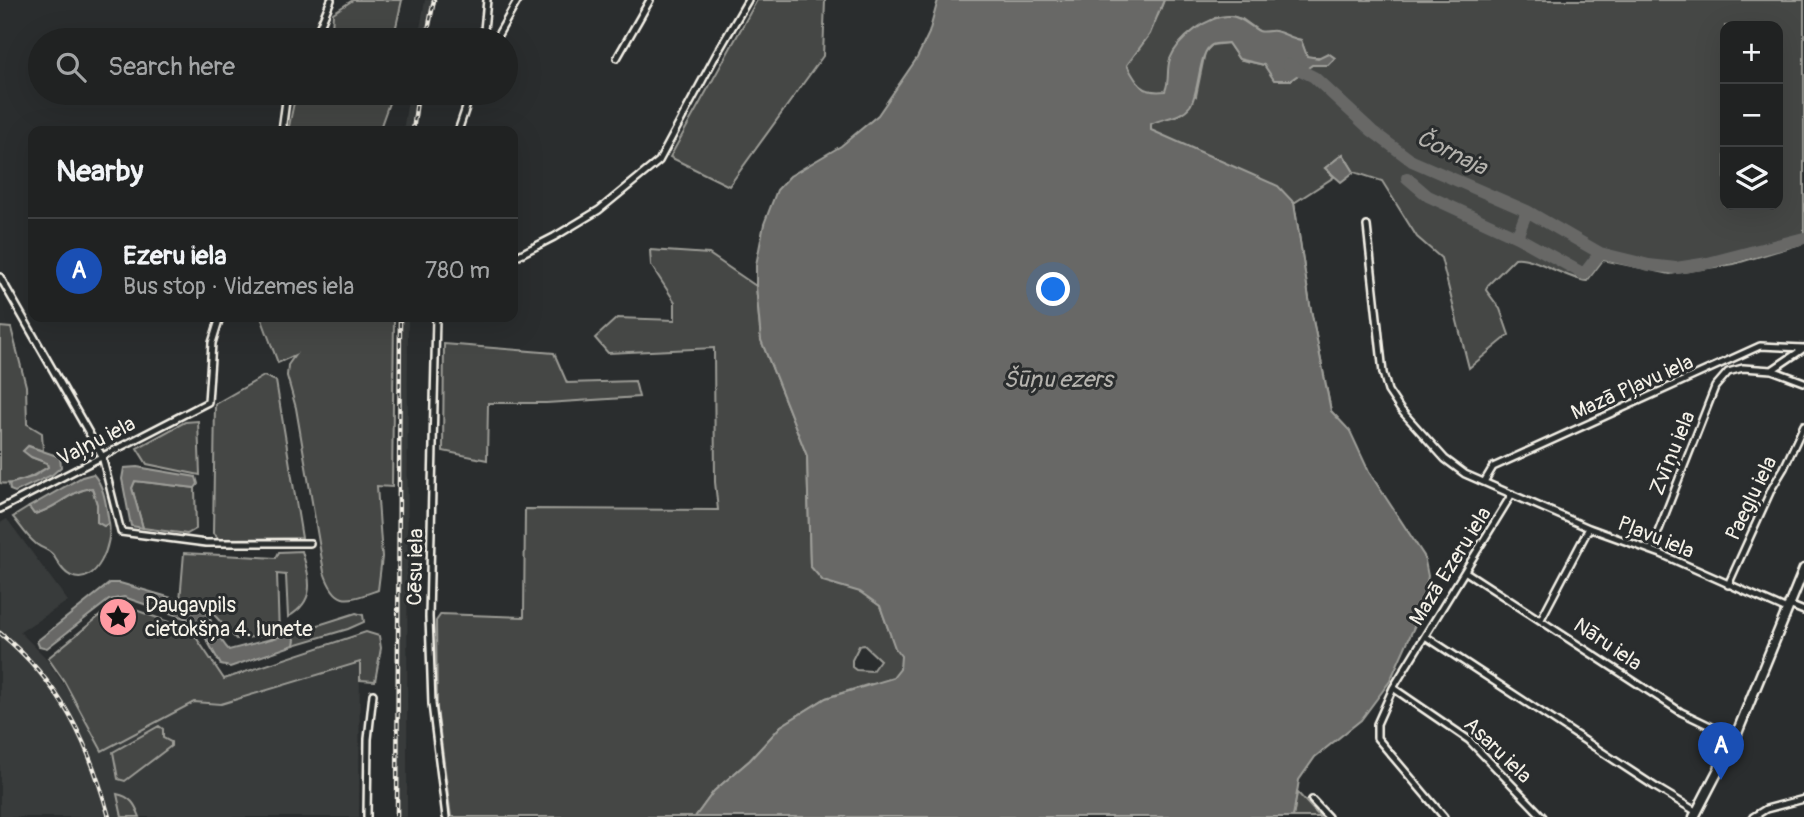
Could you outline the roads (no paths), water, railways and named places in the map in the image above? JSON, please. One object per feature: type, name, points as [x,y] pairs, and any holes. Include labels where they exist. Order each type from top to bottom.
[{"type":"street","points":[[319,28],[331,0]]},
{"type":"street","points":[[484,28],[487,0]]},
{"type":"street","points":[[502,28],[517,0]]},
{"type":"street","points":[[617,58],[650,0]]},
{"type":"street","points":[[518,255],[599,210],[659,161],[748,0]]},
{"type":"street","points":[[283,126],[285,105]]},
{"type":"street","points":[[460,126],[467,105]]},
{"type":"street","name":"Mazā Ezeru iela","points":[[1367,226],[1383,373],[1388,391],[1401,410],[1445,459],[1465,474],[1512,494],[1393,688],[1377,724],[1377,738],[1444,817]]},
{"type":"street","points":[[0,277],[102,456],[121,532],[206,543],[310,543]]},
{"type":"street","name":"Vaļņu iela","points":[[0,509],[208,402],[212,343],[218,322]]},
{"type":"street","name":"Cēsu iela","points":[[436,322],[429,617],[432,704],[446,817]]},
{"type":"street","name":"Mazā Pļavu iela","points":[[1484,482],[1493,467],[1760,346],[1804,348]]},
{"type":"street","points":[[1772,370],[1804,348]]},
{"type":"street","name":"Zvīņu iela","points":[[1651,550],[1715,387],[1728,372],[1743,368],[1772,370]]},
{"type":"street","points":[[1772,370],[1804,382]]},
{"type":"street","name":"Paegļu iela","points":[[1728,585],[1804,425]]},
{"type":"street","name":"Pļavu iela","points":[[1512,494],[1589,528],[1651,550],[1728,585],[1788,608],[1804,611]]},
{"type":"street","points":[[1541,619],[1589,528]]},
{"type":"street","points":[[1425,636],[1695,815],[1735,738],[1804,569]]},
{"type":"street","name":"Nāru iela","points":[[1466,572],[1681,712],[1735,738]]},
{"type":"street","name":"Asaru iela","points":[[1393,688],[1469,740],[1543,817]]},
{"type":"street","points":[[367,817],[368,739],[373,694]]},
{"type":"street","points":[[1753,817],[1766,808],[1803,797]]},
{"type":"street","points":[[1312,800],[1328,817]]},
{"type":"water","name":"Šūņu ezers","points":[[938,0],[1164,0],[1150,34],[1127,65],[1141,86],[1157,92],[1165,91],[1168,67],[1174,51],[1187,36],[1203,24],[1221,17],[1234,17],[1259,31],[1275,31],[1301,40],[1307,56],[1318,58],[1328,53],[1335,58],[1328,65],[1312,65],[1291,80],[1274,80],[1264,65],[1239,59],[1228,43],[1214,44],[1207,49],[1204,56],[1190,106],[1176,116],[1151,124],[1151,130],[1278,186],[1294,203],[1310,305],[1331,411],[1350,431],[1369,472],[1424,556],[1428,576],[1423,607],[1390,681],[1361,720],[1315,757],[1299,780],[1293,817],[695,817],[714,791],[750,760],[781,726],[826,698],[893,678],[900,669],[901,656],[895,648],[880,606],[860,592],[823,581],[810,566],[807,456],[761,340],[756,265],[764,224],[777,190],[790,176],[841,146],[878,115],[917,58],[929,33]]},
{"type":"water","points":[[1343,154],[1354,172],[1341,182],[1325,168]]},
{"type":"water","points":[[28,446],[60,457],[61,467],[52,475],[15,492],[10,490],[9,484],[32,477],[48,467],[47,463],[23,451]]},
{"type":"water","points":[[137,467],[196,477],[198,484],[195,488],[135,481],[132,488],[143,528],[131,526],[122,479],[124,468]]},
{"type":"water","points":[[93,474],[103,491],[106,503],[109,523],[104,526],[97,522],[97,504],[92,488],[77,492],[42,512],[34,514],[29,507],[82,477]]},
{"type":"water","points":[[110,583],[120,583],[203,607],[229,650],[290,634],[295,639],[294,645],[230,667],[221,665],[200,628],[190,620],[124,597],[109,600],[47,648],[39,646],[37,641]]},
{"type":"waterway","name":"Čornaja","points":[[1288,64],[1314,77],[1372,131],[1412,161],[1527,211],[1600,253],[1649,265],[1676,268],[1708,263],[1804,238]]},
{"type":"waterway","points":[[1407,178],[1428,196],[1517,237],[1584,274],[1600,253]]},
{"type":"waterway","points":[[1517,237],[1527,211]]},
{"type":"railway","points":[[428,28],[434,0]]},
{"type":"railway","points":[[414,126],[416,105]]},
{"type":"railway","points":[[397,817],[400,322]]},
{"type":"railway","points":[[0,633],[40,672],[70,716],[92,764],[109,817]]},
{"type":"place","name":"Daugavpils cietokšņa 4. lunete","points":[[118,617]]},
{"type":"place","name":"Ezeru iela","points":[[1721,780]]}]
